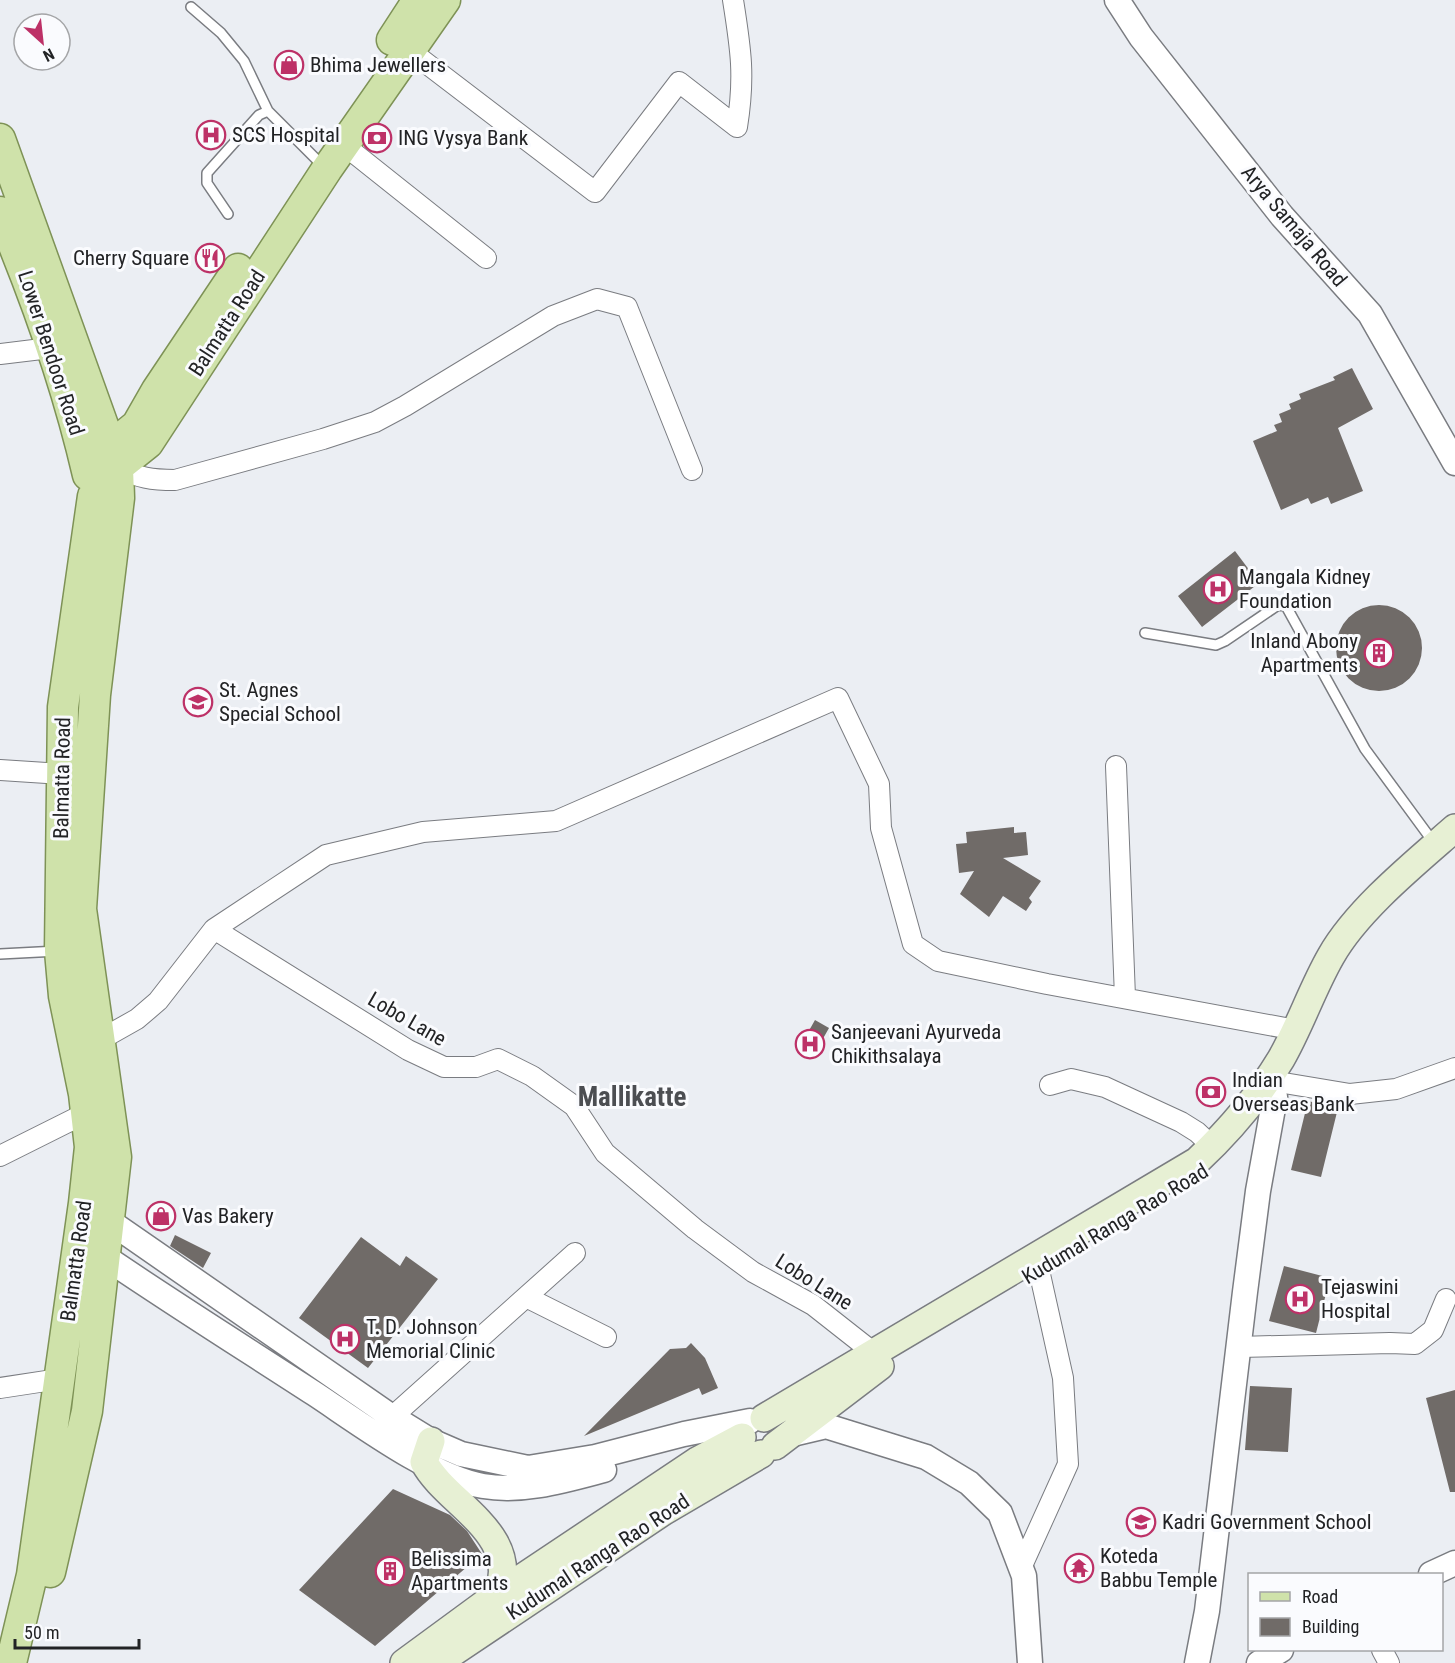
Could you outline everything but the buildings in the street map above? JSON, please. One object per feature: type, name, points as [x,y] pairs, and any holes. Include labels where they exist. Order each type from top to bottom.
[{"type":"main road","name":"Balmatta Road","points":[[104,456],[148,443],[418,0]]},
{"type":"main road","name":"Balmatta Road","points":[[320,164],[344,145],[444,0]]},
{"type":"main road","points":[[0,139],[119,498],[95,695],[81,909],[98,1041],[117,1156],[111,1223],[104,1257],[87,1411],[30,1663]]},
{"type":"main road","name":"Lower Bendoor Road","points":[[0,213],[31,286],[50,348],[104,456],[93,496]]},
{"type":"main road","name":"Balmatta Road","points":[[11,1663],[32,1575],[90,1147],[86,1113],[64,996],[60,951],[63,707],[93,496]]},
{"type":"main road","points":[[404,1663],[436,1658],[498,1594],[697,1461],[760,1435],[874,1353],[1197,1161],[1273,1085],[1331,956],[1349,930],[1449,842]]},
{"type":"main road","name":"Kudumal Ranga Rao Road","points":[[436,1658],[664,1511],[760,1435],[1190,1183],[1236,1146],[1355,946],[1449,842]]},
{"type":"main road","points":[[428,1451],[430,1474],[457,1497],[490,1536],[504,1568],[504,1580],[498,1594]]},
{"type":"street","points":[[409,50],[595,192],[679,82],[737,128],[742,93],[742,56],[733,0]]},
{"type":"street","name":"Arya Samaja Road","points":[[1117,0],[1141,37],[1282,216],[1370,314],[1455,463]]},
{"type":"street","points":[[344,145],[486,258]]},
{"type":"street","points":[[104,456],[133,476],[152,480],[175,480],[323,439],[375,422],[553,316],[597,299],[627,307],[692,470]]},
{"type":"street","points":[[0,354],[50,348]]},
{"type":"street","points":[[98,1041],[137,1019],[158,1001],[214,928],[326,855],[423,832],[556,820],[838,698],[879,784],[881,828],[913,944],[938,961],[1296,1030]]},
{"type":"street","points":[[1116,766],[1125,998]]},
{"type":"street","points":[[0,770],[62,774]]},
{"type":"street","name":"Lobo Lane","points":[[214,928],[408,1050],[444,1067],[476,1067],[498,1059],[532,1076],[574,1106],[606,1153],[695,1229],[753,1272],[813,1305],[874,1353]]},
{"type":"street","points":[[1197,1663],[1208,1611],[1258,1191],[1273,1085],[1350,1094],[1396,1089],[1455,1068]]},
{"type":"street","points":[[1050,1085],[1071,1079],[1105,1087],[1181,1122],[1197,1132],[1212,1146]]},
{"type":"street","points":[[0,1156],[86,1113]]},
{"type":"street","points":[[84,1203],[392,1417],[428,1451],[481,1486],[537,1485],[760,1435],[826,1426],[926,1457],[969,1483],[1000,1513],[1024,1576],[1030,1663]]},
{"type":"street","points":[[79,1240],[382,1438],[428,1451]]},
{"type":"street","points":[[392,1417],[528,1298],[575,1253]]},
{"type":"street","points":[[1021,1568],[1068,1464],[1063,1378],[1039,1270]]},
{"type":"street","points":[[528,1298],[606,1337]]},
{"type":"street","points":[[1239,1347],[1390,1342],[1415,1344],[1433,1330],[1446,1299]]},
{"type":"street","points":[[0,1388],[59,1379]]},
{"type":"street","points":[[1435,1573],[1455,1563]]},
{"type":"street","points":[[1259,1663],[1279,1651]]},
{"type":"lane","points":[[191,7],[221,33],[244,61],[268,111],[320,164]]},
{"type":"lane","points":[[228,214],[207,183],[207,172],[260,115],[268,111]]},
{"type":"lane","points":[[1145,633],[1221,644],[1278,605],[1286,606],[1365,749],[1449,842]]},
{"type":"lane","points":[[0,954],[60,951]]},
{"type":"place","name":"Bhima Jewellers","points":[[289,65]]},
{"type":"place","name":"SCS Hospital","points":[[211,135]]},
{"type":"place","name":"ING Vysya Bank","points":[[377,138]]},
{"type":"place","name":"Cherry Square","points":[[210,258]]},
{"type":"place","name":"Mangala Kidney Foundation","points":[[1218,589]]},
{"type":"place","name":"Inland Abony Apartments","points":[[1379,653]]},
{"type":"place","name":"St. Agnes Special School","points":[[198,702]]},
{"type":"place","name":"Sanjeevani Ayurveda Chikithsalaya","points":[[810,1044]]},
{"type":"place","name":"Indian Overseas Bank","points":[[1211,1092]]},
{"type":"place","name":"Vas Bakery","points":[[161,1216]]},
{"type":"place","name":"Tejaswini Hospital","points":[[1300,1299]]},
{"type":"place","name":"T. D. Johnson Memorial Clinic","points":[[345,1339]]},
{"type":"place","name":"Kadri Government School","points":[[1141,1522]]},
{"type":"place","name":"Koteda Babbu Temple","points":[[1079,1568]]},
{"type":"place","name":"Belissima Apartments","points":[[390,1571]]},
{"type":"district","name":"Mallikatte","points":[[632,1097]]}]
